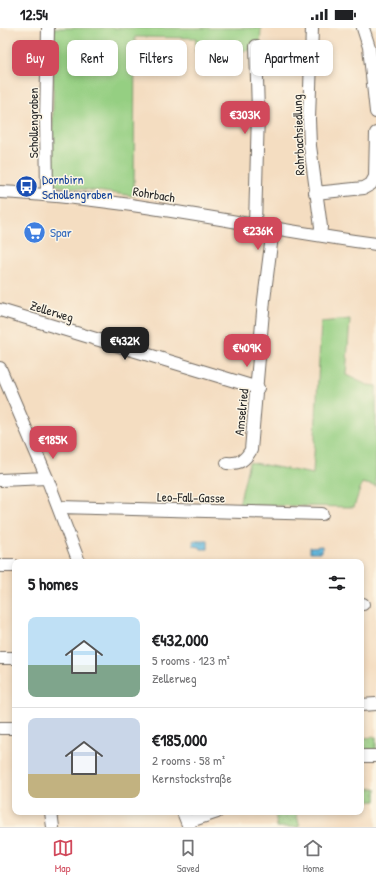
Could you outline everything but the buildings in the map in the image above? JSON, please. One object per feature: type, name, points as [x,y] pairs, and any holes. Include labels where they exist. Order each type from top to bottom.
[{"type":"street","name":"Schollengraben","points":[[47,195],[46,118],[48,28]]},
{"type":"street","name":"Rohrbachsiedlung","points":[[312,28],[309,118],[310,146],[315,193],[321,227],[320,235]]},
{"type":"street","points":[[363,28],[369,47],[376,112]]},
{"type":"street","points":[[255,225],[258,112],[257,76]]},
{"type":"street","name":"Rohrbachsiedlung","points":[[315,193],[364,188],[371,184],[375,177],[376,133]]},
{"type":"street","name":"Rohrbach","points":[[0,192],[47,195],[152,208],[376,244]]},
{"type":"street","name":"Amselried","points":[[227,463],[239,463],[247,457],[251,450],[258,388],[265,293],[273,228]]},
{"type":"street","name":"Zellerweg","points":[[0,310],[258,388]]},
{"type":"street","points":[[0,368],[47,478],[79,559]]},
{"type":"street","points":[[0,480],[47,478]]},
{"type":"street","name":"Leo-Fall-Gasse","points":[[59,508],[322,514]]},
{"type":"street","points":[[0,566],[12,566]]},
{"type":"street","points":[[0,658],[12,658]]},
{"type":"street","points":[[364,705],[376,704]]},
{"type":"street","points":[[0,728],[12,728]]},
{"type":"street","points":[[364,756],[376,756]]},
{"type":"street","points":[[51,815],[53,827]]},
{"type":"street","points":[[186,820],[205,815]]},
{"type":"green space","points":[[54,28],[261,28],[260,40],[251,40],[251,50],[243,51],[243,40],[196,40],[196,38],[135,37],[135,40],[126,40],[126,76],[135,76],[134,196],[52,185],[53,76],[59,76],[59,40],[54,40]]},
{"type":"green space","points":[[350,319],[346,375],[367,385],[376,386],[376,486],[362,483],[354,507],[239,505],[249,462],[313,474],[321,322]]},
{"type":"green space","points":[[376,737],[376,751],[364,751],[364,738]]},
{"type":"green space","points":[[376,788],[376,801],[364,802],[364,789]]},
{"type":"green space","points":[[275,815],[297,815],[300,827],[277,827]]},
{"type":"water","points":[[193,541],[208,541],[208,549],[201,549],[200,547],[194,546]]},
{"type":"water","points":[[322,546],[322,552],[310,552],[310,547]]},
{"type":"place","name":"Dornbirn Schollengraben","points":[[26,186]]},
{"type":"place","name":"Spar","points":[[35,232]]}]
